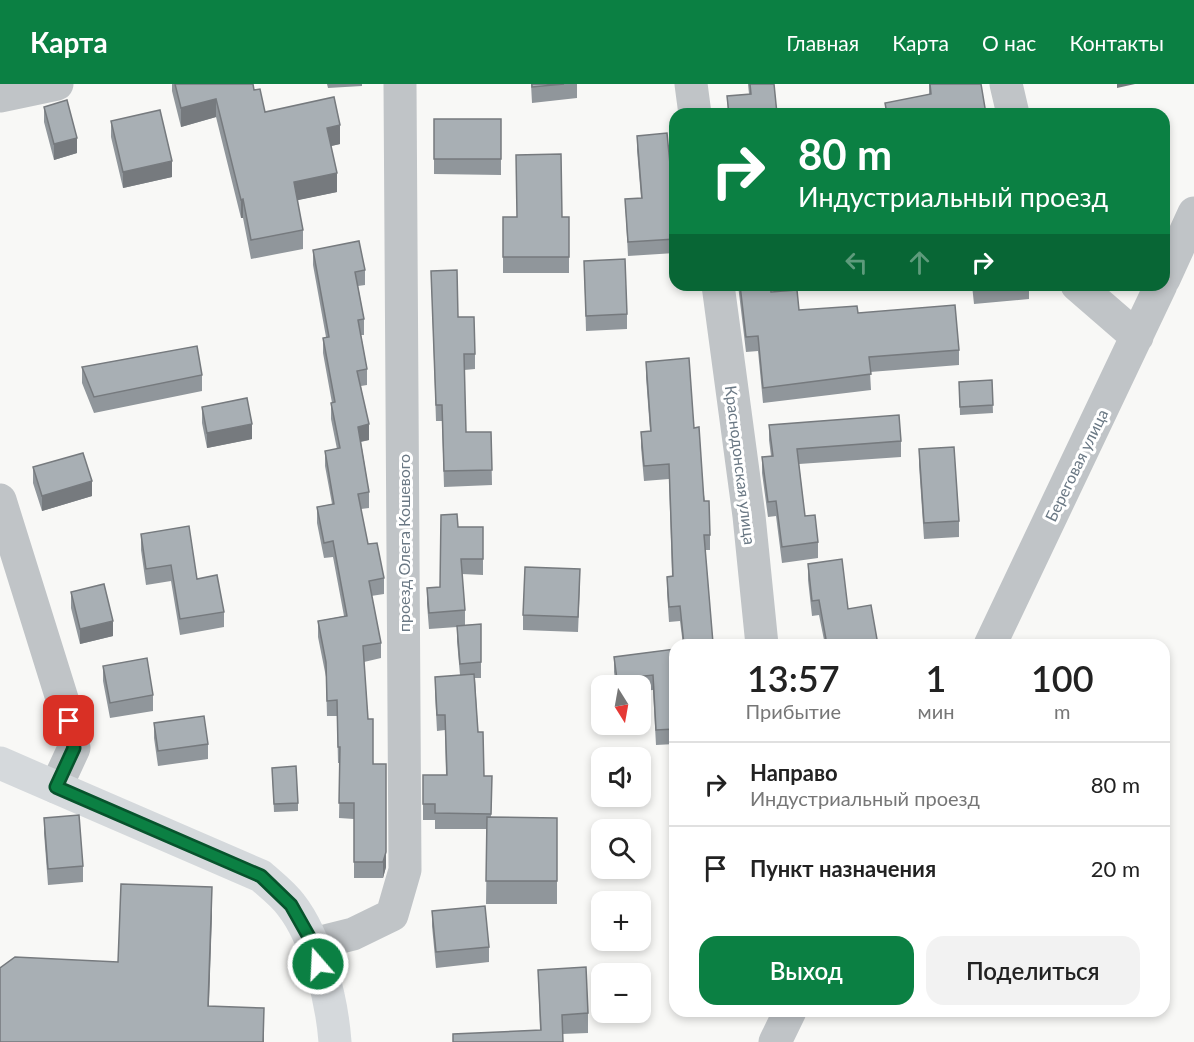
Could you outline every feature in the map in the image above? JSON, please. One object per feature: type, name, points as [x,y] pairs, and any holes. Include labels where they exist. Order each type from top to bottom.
[{"type":"main road","points":[[0,763],[261,876],[291,905],[313,944],[333,1023],[335,1042]]},
{"type":"street","points":[[0,96],[57,84]]},
{"type":"street","name":"проезд Олега Кошевого","points":[[313,944],[353,934],[392,915],[405,870],[400,84]]},
{"type":"street","points":[[691,84],[694,108]]},
{"type":"street","points":[[1006,84],[1012,108]]},
{"type":"street","points":[[1170,266],[1194,213]]},
{"type":"street","name":"Краснодонская улица","points":[[719,291],[749,516],[761,639]]},
{"type":"street","points":[[1084,291],[1137,337]]},
{"type":"street","name":"Береговая улица","points":[[993,639],[1158,291]]},
{"type":"street","points":[[0,500],[69,721],[74,748],[56,787]]},
{"type":"street","points":[[775,1042],[787,1017]]},
{"type":"building","points":[[175,84],[253,84],[254,90],[260,89],[265,112],[334,97],[340,125],[327,128],[337,173],[294,182],[303,230],[251,240],[243,199],[241,200],[216,99],[181,108]]},
{"type":"building","points":[[532,84],[564,84],[532,87]]},
{"type":"building","points":[[750,84],[774,84],[776,108],[728,108],[727,96],[751,94]]},
{"type":"building","points":[[930,84],[981,84],[985,108],[886,108],[885,103],[931,94]]},
{"type":"building","points":[[67,100],[77,138],[54,144],[44,107]]},
{"type":"building","points":[[160,110],[172,161],[123,172],[111,121]]},
{"type":"building","points":[[434,119],[501,119],[501,159],[434,159]]},
{"type":"building","points":[[667,133],[669,239],[628,242],[625,199],[642,198],[637,136]]},
{"type":"building","points":[[561,154],[562,217],[569,217],[569,257],[503,257],[503,217],[517,217],[516,155]]},
{"type":"building","points":[[359,241],[365,270],[355,272],[364,319],[358,320],[367,369],[357,371],[369,424],[358,427],[369,492],[358,494],[368,544],[377,543],[384,578],[369,581],[381,643],[363,646],[368,719],[373,719],[373,764],[386,764],[386,852],[383,862],[354,862],[354,803],[339,803],[340,747],[338,747],[337,700],[327,701],[326,662],[318,621],[347,616],[333,541],[324,543],[317,507],[334,504],[325,451],[340,448],[331,403],[335,402],[323,338],[329,337],[313,250]]},
{"type":"building","points":[[625,259],[627,314],[586,316],[584,261]]},
{"type":"building","points":[[457,270],[458,317],[474,317],[475,354],[464,354],[466,432],[491,432],[492,470],[444,471],[442,405],[436,405],[431,271]]},
{"type":"building","points":[[741,291],[797,291],[799,310],[857,306],[858,313],[955,305],[959,350],[869,357],[871,374],[763,388],[758,336],[746,337]]},
{"type":"building","points":[[197,346],[202,375],[94,397],[82,367]]},
{"type":"building","points":[[689,358],[694,428],[699,427],[704,501],[709,501],[710,535],[704,535],[713,639],[683,639],[680,606],[669,607],[667,577],[673,576],[669,464],[644,466],[641,432],[651,431],[646,362]]},
{"type":"building","points":[[992,380],[993,405],[960,407],[959,382]]},
{"type":"building","points":[[247,398],[252,424],[207,433],[202,407]]},
{"type":"building","points":[[899,415],[901,441],[797,449],[805,516],[815,515],[818,542],[782,547],[776,501],[768,502],[762,457],[773,456],[769,425]]},
{"type":"building","points":[[954,447],[959,521],[924,523],[919,449]]},
{"type":"building","points":[[83,453],[92,481],[42,496],[33,467]]},
{"type":"building","points":[[457,514],[458,527],[483,527],[483,559],[461,559],[465,610],[429,613],[427,588],[440,587],[441,515]]},
{"type":"building","points":[[189,526],[197,579],[217,575],[224,612],[180,619],[171,565],[146,569],[141,534]]},
{"type":"building","points":[[842,559],[848,609],[871,605],[877,639],[826,639],[819,600],[812,601],[808,564]]},
{"type":"building","points":[[525,567],[580,569],[578,617],[523,615]]},
{"type":"building","points":[[104,584],[113,621],[80,629],[71,592]]},
{"type":"building","points":[[481,624],[481,662],[460,664],[457,626]]},
{"type":"building","points":[[669,650],[669,729],[656,730],[653,675],[616,675],[614,657]]},
{"type":"building","points":[[147,658],[153,695],[110,703],[103,666]]},
{"type":"building","points":[[474,674],[478,732],[483,732],[484,776],[492,776],[491,814],[435,813],[435,804],[423,804],[423,775],[447,775],[445,715],[437,715],[435,677]]},
{"type":"building","points":[[204,716],[208,744],[158,751],[154,723]]},
{"type":"building","points":[[296,766],[298,803],[274,804],[272,768]]},
{"type":"building","points":[[79,815],[83,866],[48,869],[44,818]]},
{"type":"building","points":[[487,817],[557,818],[557,881],[486,881]]},
{"type":"building","points":[[121,884],[212,887],[208,1006],[264,1008],[263,1042],[0,1042],[0,968],[15,957],[118,962]]},
{"type":"building","points":[[485,906],[489,947],[436,952],[432,911]]},
{"type":"building","points":[[586,967],[588,1013],[562,1015],[563,1042],[453,1042],[453,1034],[541,1030],[538,970]]},
{"type":"route","points":[[69,721],[74,748],[56,787],[261,876],[291,905],[313,944],[318,964]]}]
